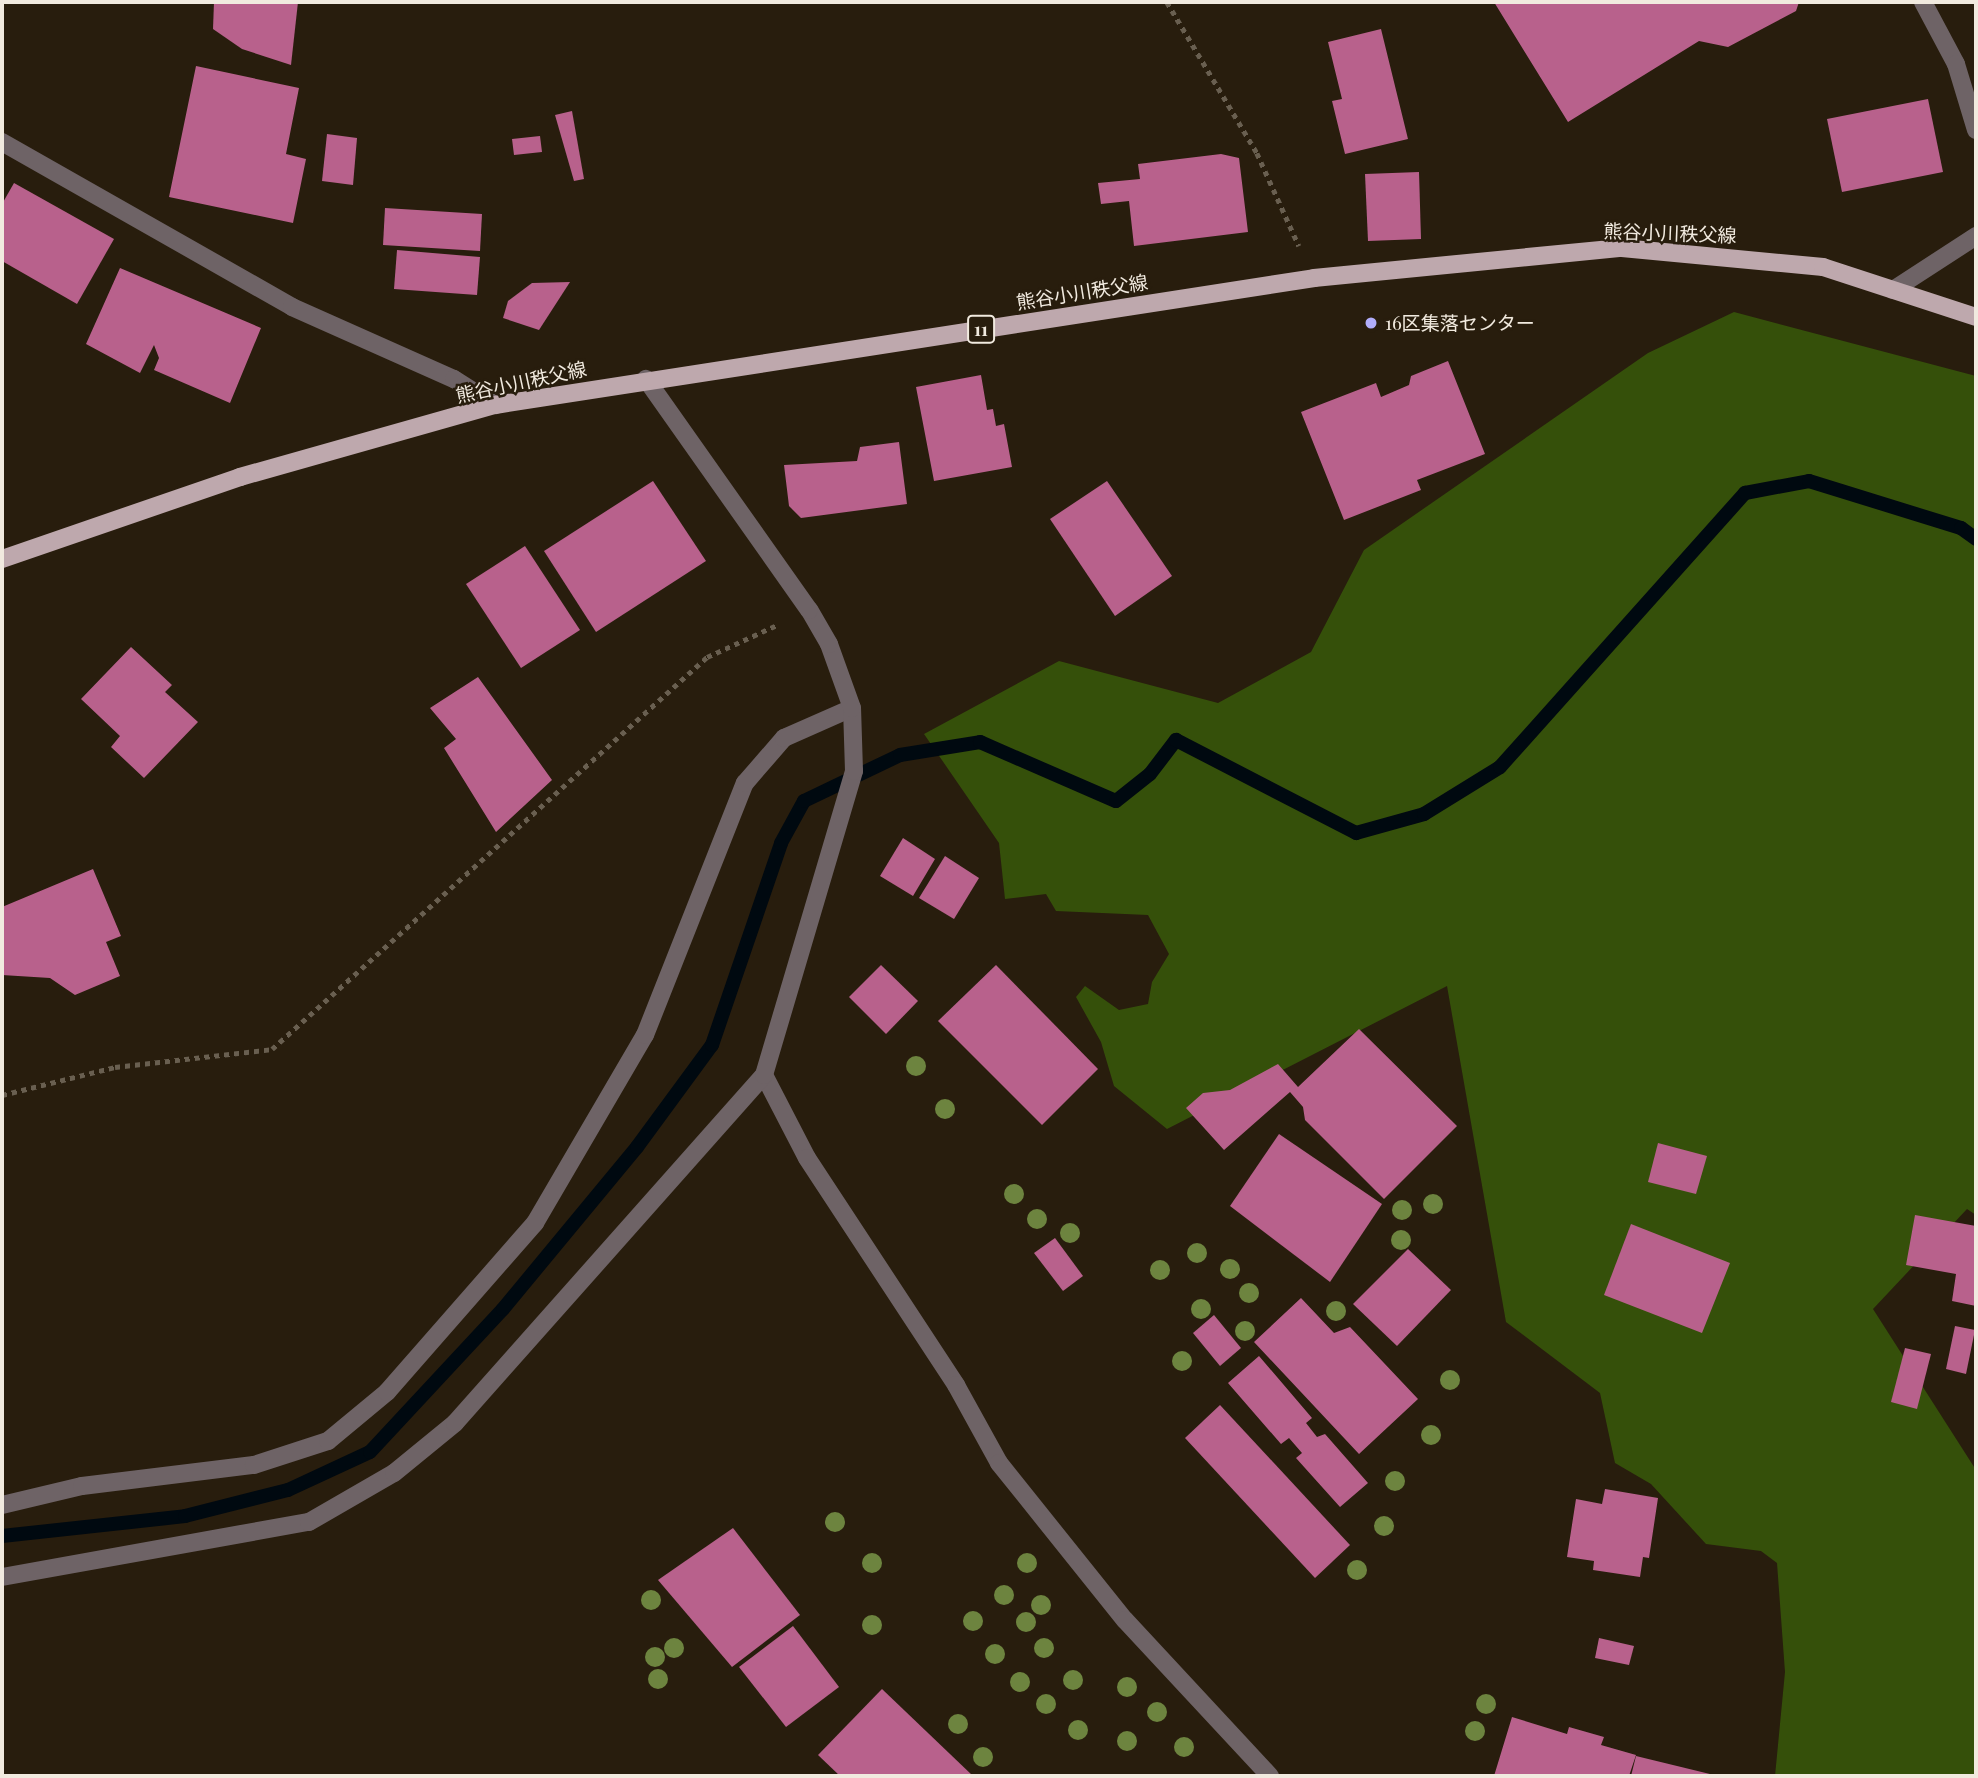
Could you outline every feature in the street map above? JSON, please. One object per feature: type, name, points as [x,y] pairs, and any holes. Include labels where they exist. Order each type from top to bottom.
[{"type":"main road","name":"熊谷小川秩父線","points":[[2,559],[240,477],[495,405],[646,379],[1314,278],[1622,248],[1823,267],[1976,317]]},
{"type":"street","points":[[1923,2],[1956,64],[1976,130]]},
{"type":"street","points":[[2,142],[292,307],[454,380],[495,405]]},
{"type":"street","points":[[1893,290],[1976,236]]},
{"type":"street","points":[[2,1577],[309,1522],[394,1473],[455,1423],[764,1074],[853,771],[852,708],[829,644],[809,610],[646,379]]},
{"type":"street","points":[[2,1505],[82,1486],[254,1465],[328,1440],[387,1392],[536,1223],[645,1035],[745,783],[784,738],[852,708]]},
{"type":"street","points":[[764,1074],[807,1158],[956,1385],[999,1463],[1125,1620],[1270,1776]]},
{"type":"path","points":[[1167,2],[1258,153],[1314,278]]},
{"type":"path","points":[[2,1095],[115,1067],[272,1049],[707,657],[809,610]]},
{"type":"green space","points":[[1734,312],[1976,376],[1976,1215],[1967,1209],[1873,1309],[1976,1470],[1976,1776],[1775,1776],[1785,1672],[1777,1563],[1761,1551],[1706,1544],[1651,1484],[1615,1463],[1600,1393],[1506,1322],[1447,986],[1167,1129],[1114,1086],[1101,1042],[1076,997],[1085,986],[1119,1010],[1148,1004],[1152,982],[1169,954],[1148,915],[1056,911],[1046,894],[1005,899],[999,843],[924,734],[1059,661],[1218,703],[1311,652],[1364,550],[1648,353]]},
{"type":"building","points":[[214,2],[298,2],[291,65],[242,49],[213,29]]},
{"type":"building","points":[[1494,2],[1799,2],[1796,11],[1728,47],[1699,41],[1568,122]]},
{"type":"building","points":[[1381,29],[1408,139],[1345,154],[1332,101],[1342,99],[1328,42]]},
{"type":"building","points":[[196,66],[299,88],[286,154],[306,159],[293,223],[169,197]]},
{"type":"building","points":[[1928,99],[1943,172],[1842,192],[1827,119]]},
{"type":"building","points":[[572,111],[584,179],[574,181],[555,115]]},
{"type":"building","points":[[327,134],[357,138],[353,185],[322,181]]},
{"type":"building","points":[[540,136],[542,152],[514,155],[512,139]]},
{"type":"building","points":[[1221,154],[1239,158],[1248,232],[1134,246],[1129,201],[1101,204],[1098,183],[1140,179],[1138,164]]},
{"type":"building","points":[[1419,172],[1421,239],[1368,241],[1365,174]]},
{"type":"building","points":[[14,183],[114,239],[77,304],[2,261],[2,204]]},
{"type":"building","points":[[385,208],[482,214],[480,251],[383,245]]},
{"type":"building","points":[[397,250],[480,257],[477,295],[394,289]]},
{"type":"building","points":[[120,268],[261,328],[230,403],[154,370],[159,358],[154,345],[140,373],[86,344]]},
{"type":"building","points":[[570,282],[539,330],[503,318],[508,301],[532,283]]},
{"type":"building","points":[[1448,361],[1485,454],[1417,480],[1421,490],[1344,520],[1301,412],[1376,383],[1381,397],[1409,385],[1411,376]]},
{"type":"building","points":[[981,375],[987,410],[993,409],[996,426],[1004,424],[1012,467],[934,481],[916,387]]},
{"type":"building","points":[[899,442],[907,504],[801,518],[789,506],[784,465],[857,461],[860,447]]},
{"type":"building","points":[[653,481],[706,561],[596,632],[544,551]]},
{"type":"building","points":[[1107,481],[1172,576],[1115,616],[1050,519]]},
{"type":"building","points":[[525,546],[580,630],[521,668],[466,584]]},
{"type":"building","points":[[131,647],[172,685],[165,692],[198,722],[144,778],[111,747],[120,736],[81,699]]},
{"type":"building","points":[[478,677],[552,780],[496,832],[444,748],[456,739],[430,708]]},
{"type":"building","points":[[903,838],[935,859],[913,896],[880,876]]},
{"type":"building","points":[[945,856],[979,878],[954,919],[919,898]]},
{"type":"building","points":[[93,869],[121,936],[106,942],[120,976],[75,995],[50,978],[2,975],[2,907]]},
{"type":"building","points":[[881,965],[918,1001],[886,1034],[849,997]]},
{"type":"building","points":[[996,965],[1098,1069],[1042,1125],[938,1021]]},
{"type":"building","points":[[1359,1029],[1457,1126],[1384,1199],[1305,1120],[1303,1107],[1290,1092],[1224,1150],[1186,1108],[1203,1093],[1230,1090],[1278,1064],[1298,1087]]},
{"type":"building","points":[[1279,1134],[1382,1204],[1330,1282],[1230,1206]]},
{"type":"building","points":[[1658,1143],[1707,1156],[1696,1194],[1648,1182]]},
{"type":"building","points":[[1915,1215],[1976,1226],[1976,1306],[1952,1301],[1956,1274],[1906,1265]]},
{"type":"building","points":[[1631,1224],[1730,1263],[1702,1333],[1604,1295]]},
{"type":"building","points":[[1055,1238],[1083,1276],[1063,1291],[1034,1253]]},
{"type":"building","points":[[1408,1249],[1451,1290],[1397,1346],[1353,1304]]},
{"type":"building","points":[[1301,1298],[1334,1333],[1350,1327],[1418,1399],[1359,1454],[1254,1342]]},
{"type":"building","points":[[1214,1315],[1241,1348],[1220,1366],[1193,1333]]},
{"type":"building","points":[[1955,1326],[1975,1330],[1966,1374],[1946,1369]]},
{"type":"building","points":[[1905,1348],[1931,1354],[1917,1409],[1891,1402]]},
{"type":"building","points":[[1259,1356],[1312,1418],[1306,1423],[1317,1437],[1325,1434],[1368,1483],[1340,1507],[1296,1458],[1302,1453],[1289,1438],[1281,1444],[1228,1383]]},
{"type":"building","points":[[1220,1405],[1350,1545],[1315,1578],[1185,1438]]},
{"type":"building","points":[[1605,1489],[1658,1498],[1649,1558],[1643,1557],[1640,1577],[1593,1570],[1594,1561],[1567,1557],[1576,1499],[1602,1504]]},
{"type":"building","points":[[733,1528],[800,1615],[732,1667],[658,1580]]},
{"type":"building","points":[[793,1626],[839,1687],[786,1727],[739,1667]]},
{"type":"building","points":[[1599,1638],[1634,1646],[1629,1665],[1595,1658]]},
{"type":"building","points":[[882,1689],[973,1776],[840,1776],[818,1755]]},
{"type":"building","points":[[1512,1717],[1567,1734],[1569,1727],[1604,1737],[1601,1745],[1636,1755],[1629,1776],[1494,1776]]},
{"type":"building","points":[[1636,1756],[1714,1775],[1714,1776],[1631,1776]]},
{"type":"waterway","points":[[2,1536],[185,1516],[288,1490],[370,1452],[503,1309],[637,1147],[712,1045],[781,843],[804,801],[900,755],[980,742],[1116,801],[1150,774],[1176,740],[1356,833],[1424,814],[1500,767],[1745,493],[1809,481],[1961,528],[1976,539]]},
{"type":"place","name":"16区集落センター","points":[[1371,323]]}]
